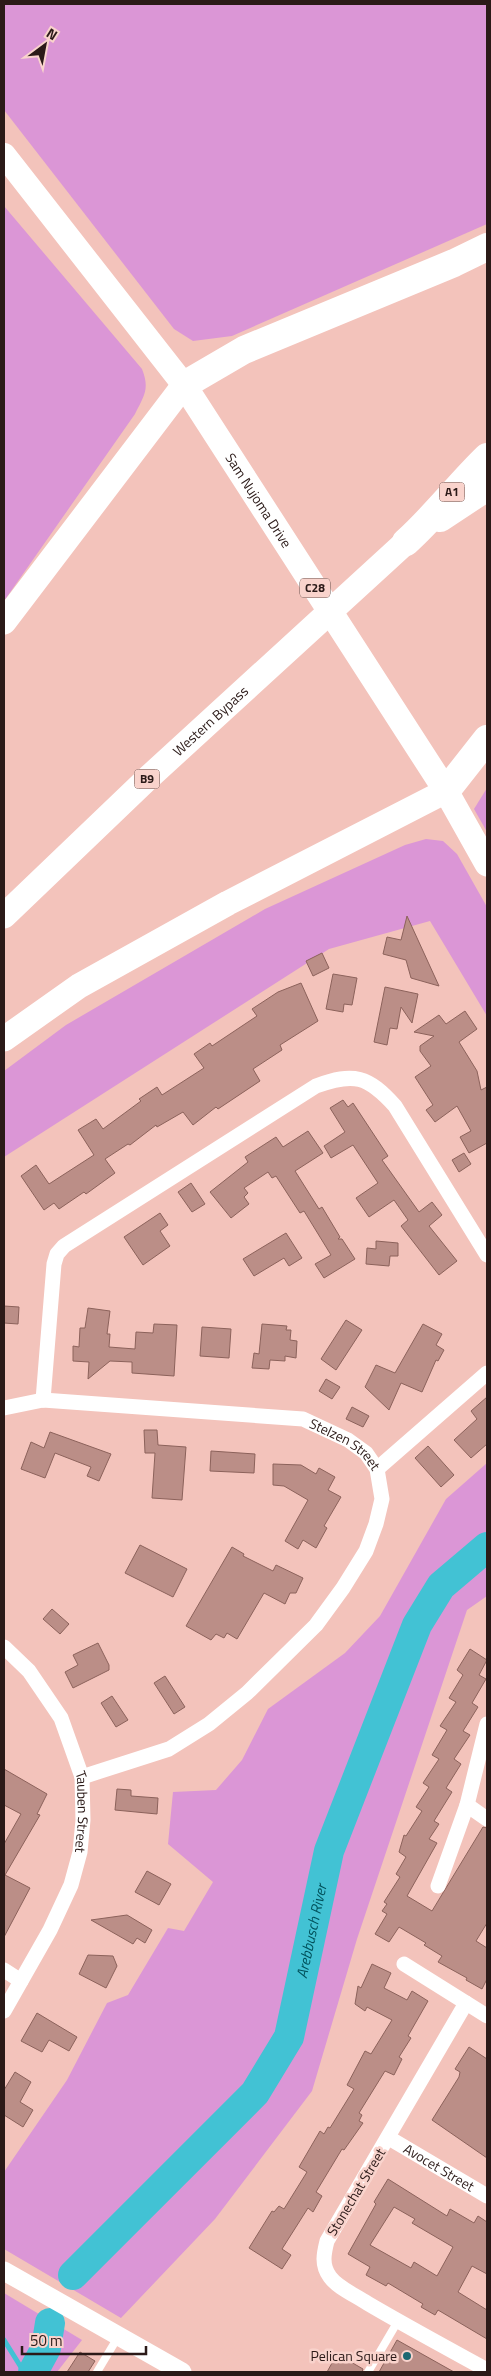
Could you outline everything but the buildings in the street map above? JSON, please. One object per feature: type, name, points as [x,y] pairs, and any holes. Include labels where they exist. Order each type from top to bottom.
[{"type":"highway","points":[[4,622],[184,385],[244,350],[487,247]]},
{"type":"highway","name":"Sam Nujoma Drive","points":[[184,385],[446,791],[487,864]]},
{"type":"highway","name":"Western Bypass","points":[[4,916],[293,644],[413,536],[460,482],[487,457]]},
{"type":"highway","name":"Western Bypass","points":[[413,536],[487,487]]},
{"type":"highway","points":[[4,1039],[96,976],[228,902],[446,791],[487,739]]},
{"type":"main road","name":"Sam Nujoma Drive","points":[[4,154],[184,385]]},
{"type":"street","points":[[43,1400],[54,1264],[57,1254],[64,1246],[316,1086],[338,1078],[361,1079],[380,1090],[395,1106],[487,1255]]},
{"type":"street","points":[[376,1469],[487,1373]]},
{"type":"street","name":"Stelzen Street","points":[[4,1408],[43,1400],[303,1420],[348,1440],[366,1453],[376,1469],[382,1499],[376,1524],[361,1558],[343,1588],[316,1625],[246,1692],[209,1724],[169,1749],[82,1777]]},
{"type":"street","name":"Tauben Street","points":[[4,1647],[29,1671],[61,1718],[82,1777],[80,1852],[72,1885],[50,1930],[4,2011]]},
{"type":"street","points":[[438,1886],[467,1805],[487,1724]]},
{"type":"street","points":[[467,1805],[487,1819]]},
{"type":"street","points":[[404,1964],[487,2016]]},
{"type":"street","points":[[4,1970],[21,1981]]},
{"type":"street","name":"Stonechat Street","points":[[466,2004],[327,2241],[323,2255],[324,2266],[330,2277],[339,2286],[487,2370]]},
{"type":"street","name":"Avocet Street","points":[[389,2138],[487,2196]]},
{"type":"street","points":[[4,2271],[182,2372]]},
{"type":"lane","points":[[368,2372],[398,2321]]},
{"type":"lane","points":[[97,2372],[119,2336]]},
{"type":"shaded area","points":[[4,4],[487,4],[487,224],[232,336],[193,341],[174,329],[4,110]]},
{"type":"shaded area","points":[[4,206],[142,369],[146,387],[135,414],[4,601]]},
{"type":"shaded area","points":[[487,788],[487,832],[474,809]]},
{"type":"shaded area","points":[[426,839],[443,841],[457,854],[487,907],[487,1016],[430,921],[329,949],[4,1157],[4,1071],[66,1025],[265,909],[405,845]]},
{"type":"shaded area","points":[[487,1463],[487,1596],[467,1610],[357,1939],[312,2091],[215,2219],[121,2318],[4,2249],[4,2172],[67,2080],[107,2003],[128,1995],[168,1928],[184,1931],[213,1882],[168,1844],[173,1792],[216,1790],[242,1760],[268,1709],[345,1653],[380,1616],[446,1499]]},
{"type":"shaded area","points":[[4,2293],[82,2340],[57,2372],[4,2372]]},
{"type":"waterway","name":"Arebbusch River","points":[[73,2275],[255,2093],[289,2037],[329,1851],[417,1625],[441,1586],[487,1547]]},
{"type":"waterway","name":"Arebbusch River","points":[[33,2372],[46,2348],[50,2323]]},
{"type":"waterway","points":[[4,2340],[24,2372]]},
{"type":"place","name":"Pelican Square","points":[[407,2356]]}]
